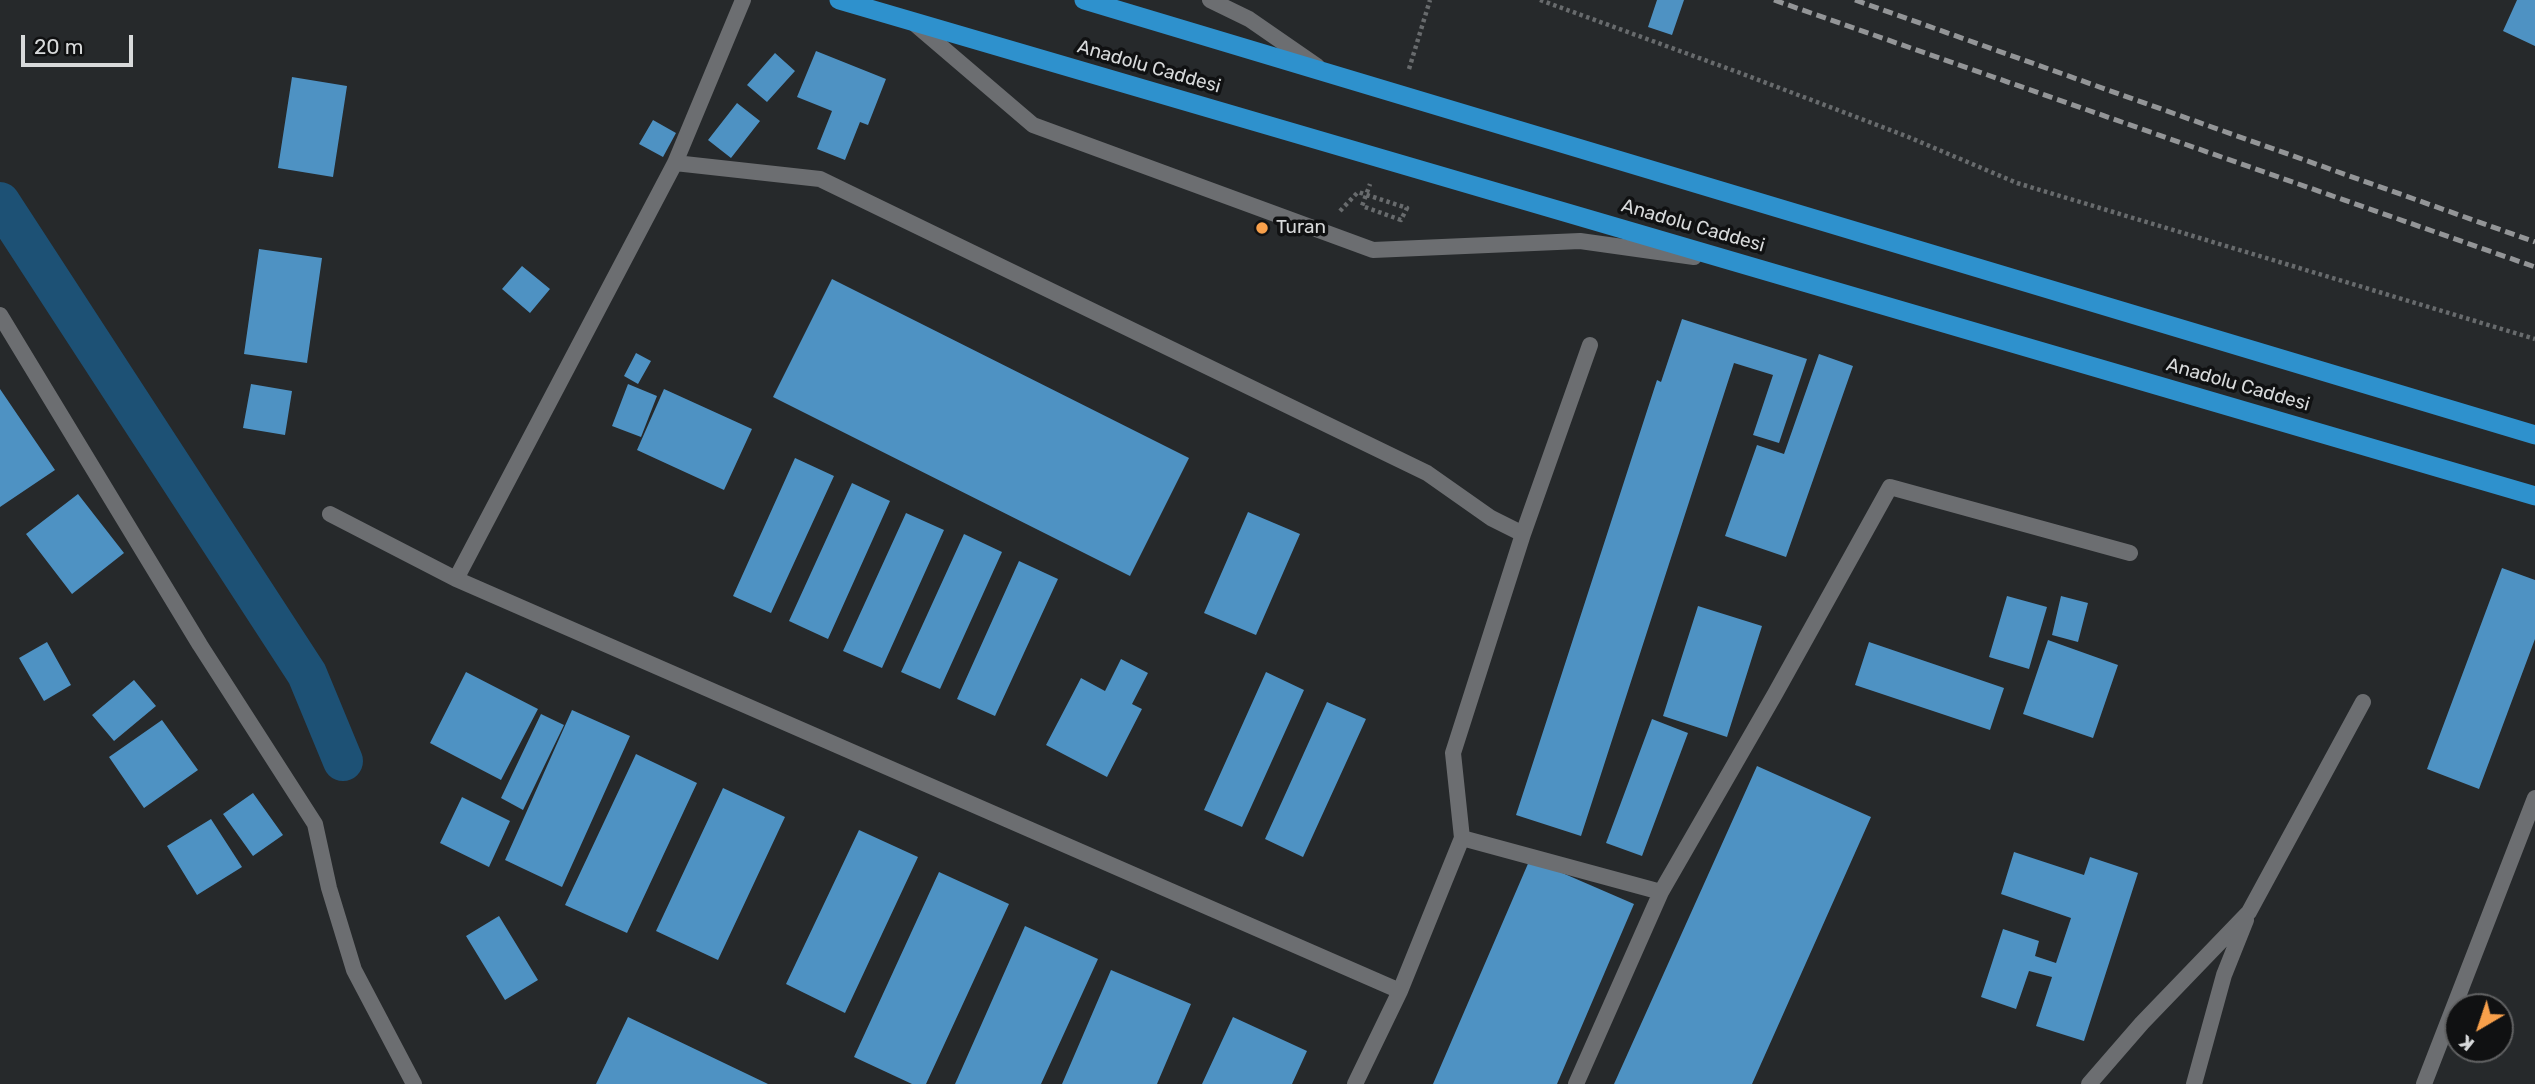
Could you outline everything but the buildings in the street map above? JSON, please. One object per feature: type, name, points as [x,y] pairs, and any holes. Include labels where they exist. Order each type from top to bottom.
[{"type":"highway","name":"Anadolu Caddesi","points":[[839,0],[2535,496]]},
{"type":"highway","name":"Anadolu Caddesi","points":[[1084,0],[2535,435]]},
{"type":"lane","points":[[456,579],[675,163],[743,0]]},
{"type":"lane","points":[[1210,0],[1249,19],[1330,75]]},
{"type":"lane","points":[[912,21],[1033,125],[1373,250],[1580,241],[1740,263]]},
{"type":"lane","points":[[675,163],[820,179],[1427,473],[1491,518],[1523,534]]},
{"type":"lane","points":[[0,315],[200,645],[315,824],[329,888],[354,970],[414,1084]]},
{"type":"lane","points":[[1355,1084],[1400,991],[1462,838],[1453,753],[1523,534],[1590,345]]},
{"type":"lane","points":[[1576,1084],[1661,892],[1890,487],[2130,553]]},
{"type":"lane","points":[[330,514],[456,579],[1400,991]]},
{"type":"lane","points":[[2194,1084],[2224,975],[2249,912],[2362,702]]},
{"type":"lane","points":[[2424,1084],[2535,797]]},
{"type":"lane","points":[[1462,838],[1661,892]]},
{"type":"lane","points":[[2089,1084],[2142,1023],[2249,912]]},
{"type":"path","points":[[1540,0],[1906,136],[2017,183],[2535,339]]},
{"type":"path","points":[[1358,192],[1407,208],[1401,220],[1362,206]]},
{"type":"waterway","points":[[0,202],[307,674],[343,761]]},
{"type":"railway","points":[[1774,0],[2535,267]]},
{"type":"railway","points":[[1855,0],[2535,242]]},
{"type":"place","name":"Turan","points":[[1262,228]]}]
